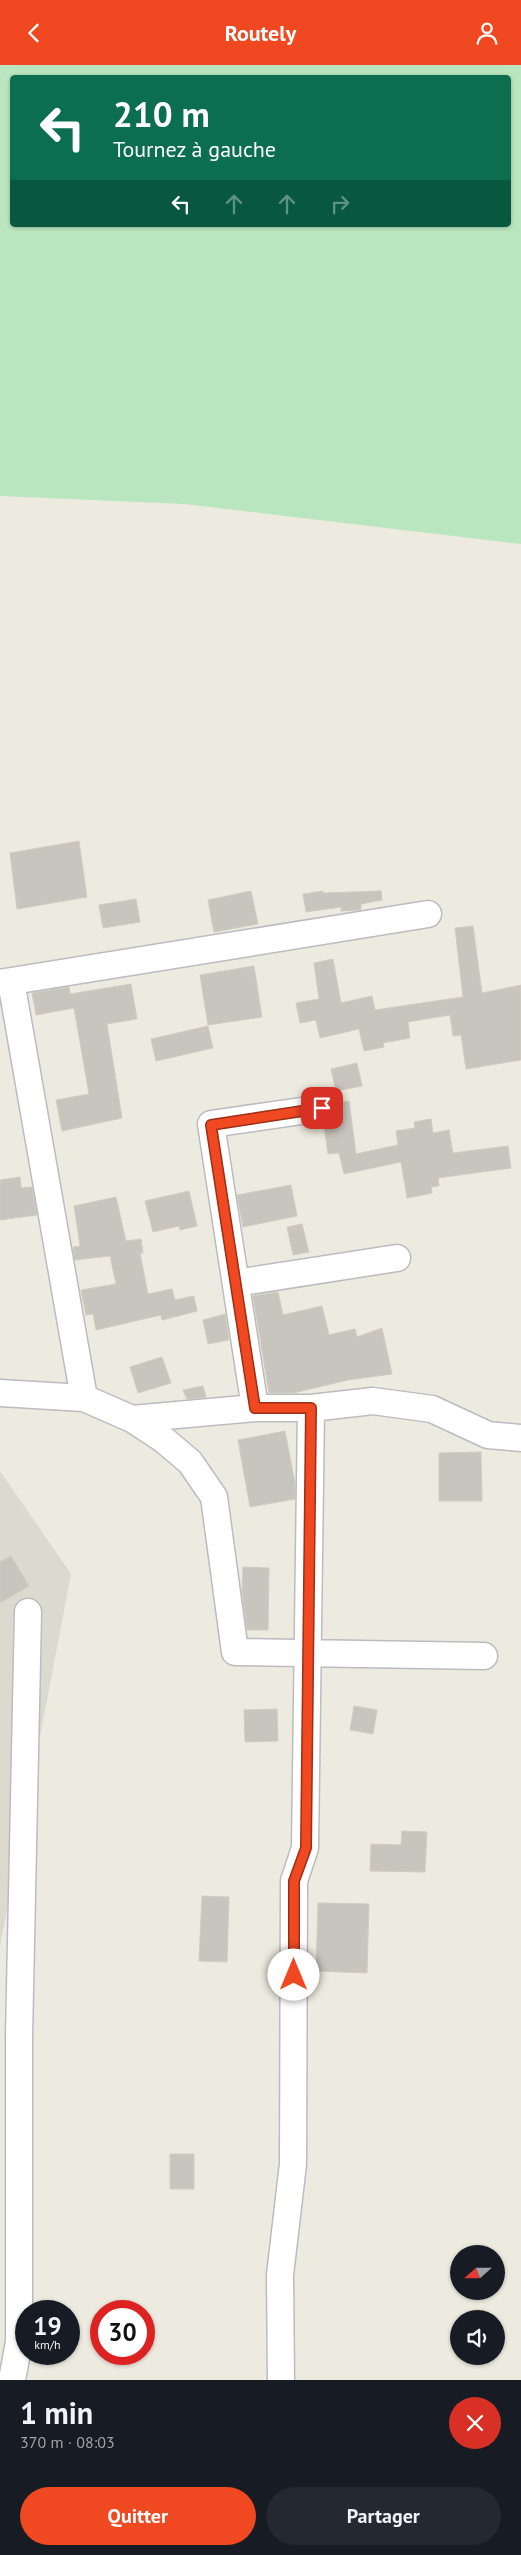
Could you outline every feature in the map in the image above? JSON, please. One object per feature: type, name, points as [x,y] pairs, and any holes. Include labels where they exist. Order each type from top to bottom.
[{"type":"street","points":[[84,1398],[6,982],[428,914]]},
{"type":"street","points":[[255,1408],[211,1125],[322,1108]]},
{"type":"street","points":[[236,1283],[397,1258]]},
{"type":"street","points":[[0,1393],[84,1398],[132,1419],[164,1440],[190,1462],[214,1497],[235,1652],[484,1656]]},
{"type":"street","points":[[132,1419],[255,1408],[311,1408],[373,1401],[432,1409],[488,1435],[521,1438]]},
{"type":"street","points":[[281,2380],[280,2275],[293,2164],[294,1881],[306,1848],[311,1408]]},
{"type":"street","points":[[12,2380],[19,2341],[20,2027],[28,1612]]},
{"type":"shaded area","points":[[0,1471],[71,1574],[0,1947]]},
{"type":"green space","points":[[0,65],[521,65],[521,544],[184,504],[0,496]]},
{"type":"building","points":[[79,841],[87,897],[17,909],[10,853]]},
{"type":"building","points":[[251,891],[258,924],[214,932],[208,900]]},
{"type":"building","points":[[323,891],[323,893],[381,891],[382,900],[361,904],[361,910],[341,911],[341,907],[306,912],[303,894]]},
{"type":"building","points":[[136,899],[140,922],[103,928],[99,905]]},
{"type":"building","points":[[473,926],[482,993],[521,985],[521,1060],[466,1069],[461,1035],[453,1036],[450,1015],[408,1022],[410,1038],[383,1043],[384,1047],[364,1051],[359,1029],[320,1038],[316,1020],[300,1023],[296,1003],[319,999],[314,963],[333,959],[341,1003],[372,996],[375,1010],[463,997],[455,928]]},
{"type":"building","points":[[254,966],[262,1017],[208,1025],[200,975]]},
{"type":"building","points":[[131,984],[137,1019],[107,1024],[122,1118],[62,1131],[56,1100],[89,1094],[74,1008],[36,1015],[32,993],[69,987],[70,994]]},
{"type":"building","points":[[208,1026],[213,1048],[156,1061],[151,1039]]},
{"type":"building","points":[[357,1063],[362,1086],[336,1091],[331,1069]]},
{"type":"building","points":[[349,1101],[356,1154],[398,1145],[396,1131],[415,1128],[414,1122],[431,1119],[433,1133],[449,1130],[453,1153],[508,1146],[511,1168],[438,1178],[439,1186],[431,1187],[432,1193],[407,1198],[401,1162],[344,1174],[339,1153],[328,1154],[324,1126],[337,1124],[336,1103]]},
{"type":"building","points":[[20,1177],[21,1188],[32,1187],[37,1215],[0,1220],[0,1180]]},
{"type":"building","points":[[291,1185],[297,1216],[243,1227],[237,1195]]},
{"type":"building","points":[[189,1191],[197,1226],[180,1230],[179,1226],[153,1232],[145,1201]]},
{"type":"building","points":[[116,1197],[126,1241],[141,1239],[143,1253],[140,1253],[148,1294],[172,1289],[175,1300],[194,1296],[197,1311],[162,1320],[161,1315],[96,1330],[93,1314],[86,1315],[81,1290],[116,1284],[110,1256],[75,1260],[73,1247],[80,1246],[74,1206]]},
{"type":"building","points":[[302,1224],[309,1252],[293,1255],[287,1227]]},
{"type":"building","points":[[278,1292],[283,1315],[322,1306],[329,1335],[355,1329],[357,1337],[382,1328],[392,1374],[348,1380],[293,1393],[269,1393],[253,1296]]},
{"type":"building","points":[[225,1314],[229,1340],[208,1344],[203,1320]]},
{"type":"building","points":[[162,1357],[171,1383],[138,1393],[130,1367]]},
{"type":"building","points":[[203,1386],[206,1397],[187,1399],[183,1390]]},
{"type":"building","points":[[285,1431],[295,1483],[295,1499],[250,1507],[238,1440]]},
{"type":"building","points":[[481,1452],[482,1501],[439,1501],[439,1453]]},
{"type":"building","points":[[11,1556],[29,1586],[0,1603],[0,1562]]},
{"type":"building","points":[[243,1567],[269,1568],[268,1630],[247,1630],[242,1592]]},
{"type":"building","points":[[354,1706],[377,1710],[373,1734],[350,1730]]},
{"type":"building","points":[[277,1709],[278,1741],[245,1742],[244,1710]]},
{"type":"building","points":[[402,1831],[427,1832],[425,1872],[370,1871],[371,1844],[401,1845]]},
{"type":"building","points":[[202,1896],[229,1897],[227,1962],[199,1961]]},
{"type":"building","points":[[318,1903],[369,1904],[367,1973],[316,1971]]},
{"type":"building","points":[[170,2154],[194,2154],[194,2189],[170,2189]]},
{"type":"route","points":[[294,1975],[294,1881],[306,1848],[311,1408],[255,1408],[211,1125],[322,1108]]}]
